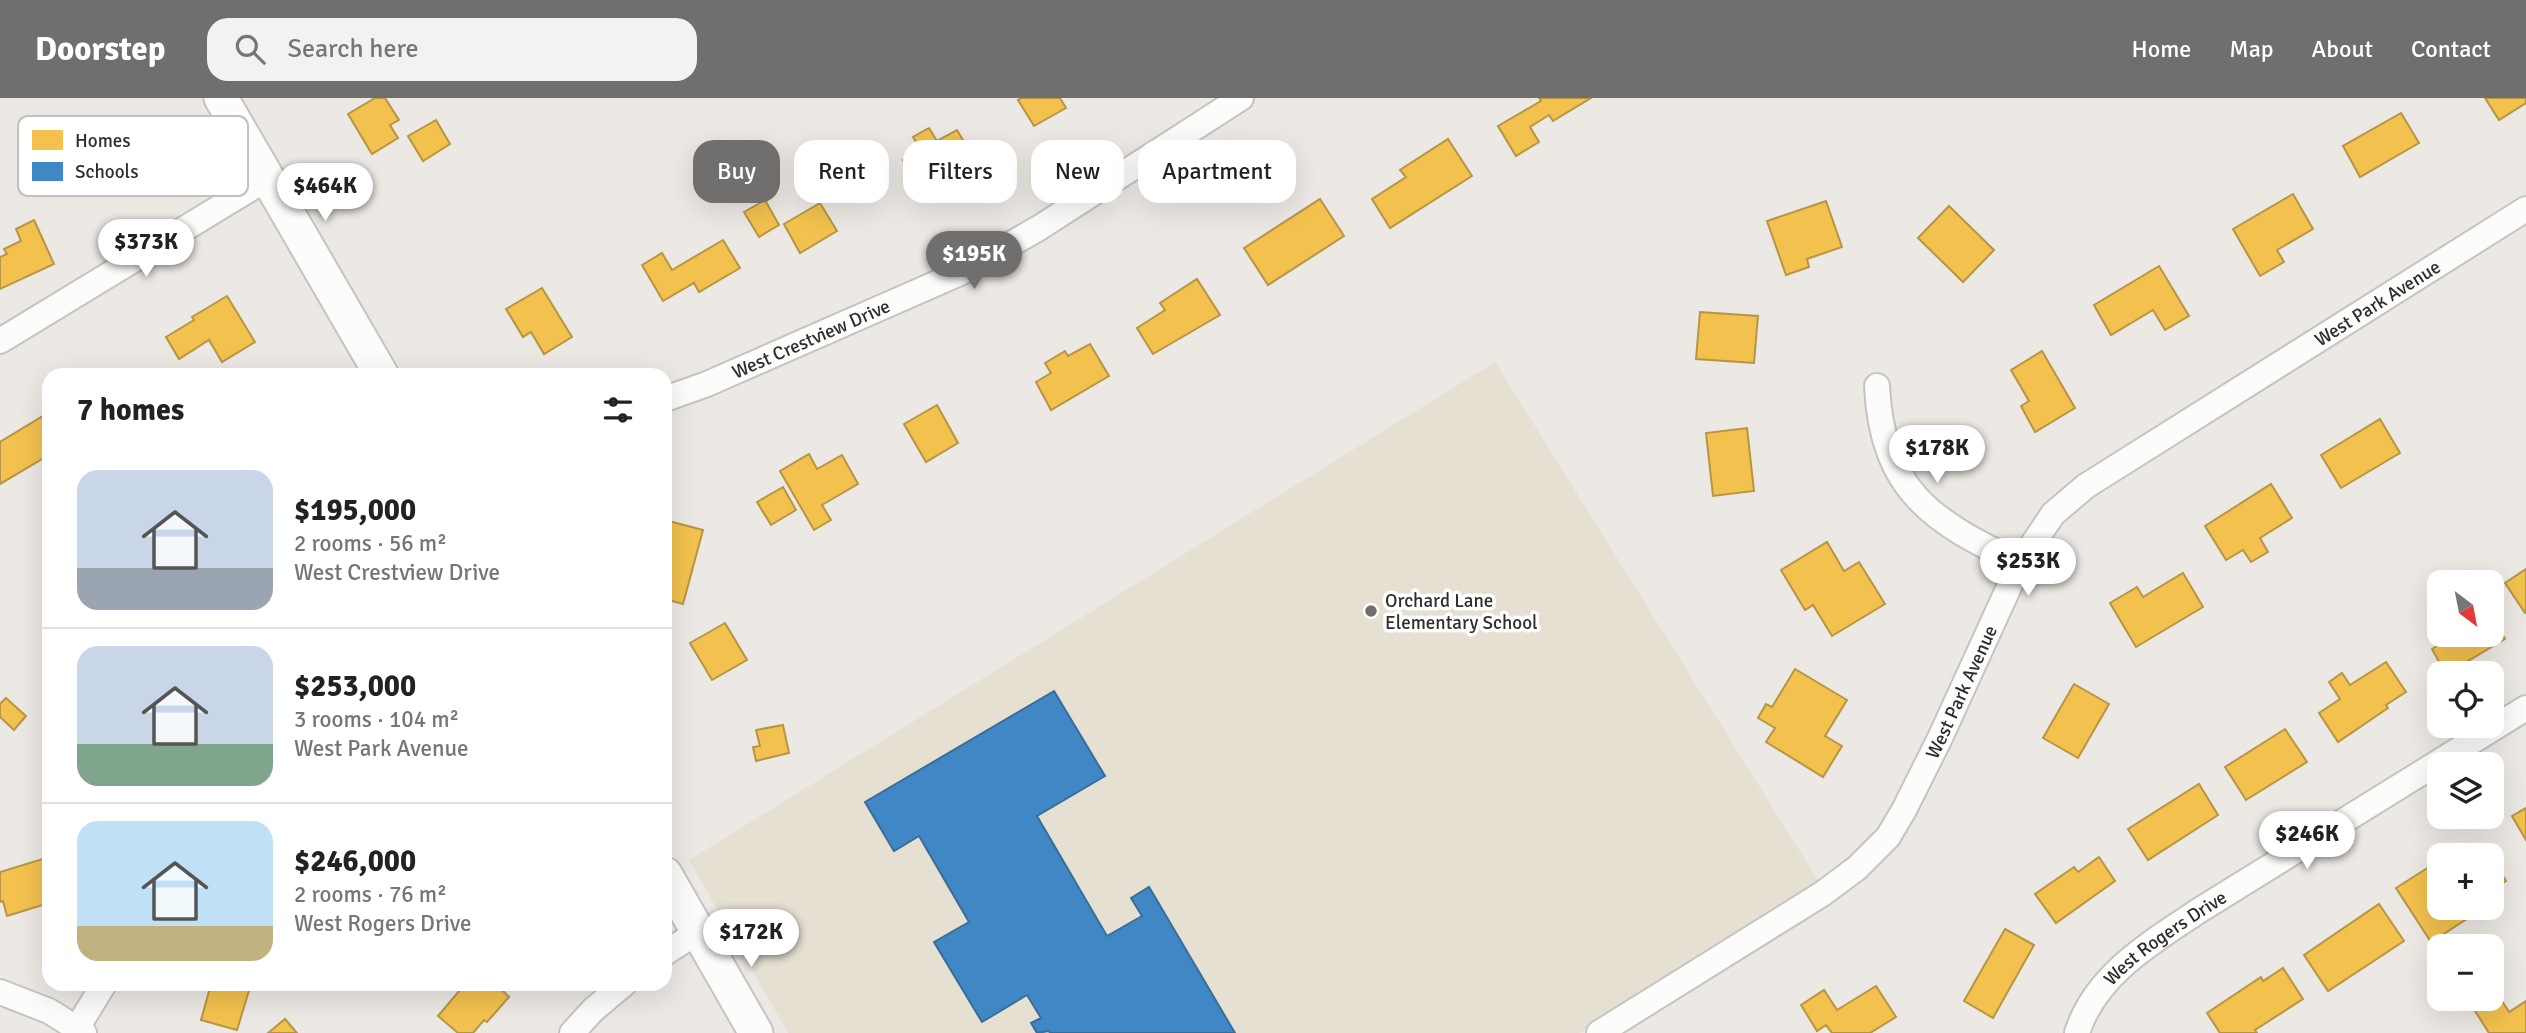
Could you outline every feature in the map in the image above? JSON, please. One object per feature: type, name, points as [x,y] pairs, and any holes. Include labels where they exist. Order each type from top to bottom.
[{"type":"street","points":[[222,98],[232,116]]},
{"type":"street","name":"West Crestview Drive","points":[[672,397],[960,273],[1039,228],[1241,98]]},
{"type":"street","points":[[248,143],[378,368]]},
{"type":"street","points":[[248,190],[268,178]]},
{"type":"street","points":[[0,341],[238,196]]},
{"type":"street","name":"West Park Avenue","points":[[1599,1033],[1822,894],[1857,868],[1888,837],[1940,738],[2020,563],[2053,514],[2087,486],[2526,209]]},
{"type":"street","points":[[1877,386],[1885,444],[1898,473],[1914,496],[1947,524],[1978,543],[2020,563]]},
{"type":"street","name":"West Rogers Drive","points":[[2077,1033],[2092,1001],[2124,965],[2148,945],[2526,708]]},
{"type":"street","points":[[672,886],[756,1033]]},
{"type":"street","points":[[672,949],[698,932]]},
{"type":"street","points":[[0,992],[49,1011],[78,1032],[100,991]]},
{"type":"street","points":[[572,1033],[616,991]]},
{"type":"shaded area","name":"Orchard Lane Elementary School","points":[[1495,362],[1819,882],[1579,1033],[788,1033],[689,860]]},
{"type":"building: Homes","points":[[375,98],[385,98],[399,120],[390,125],[398,138],[372,154],[348,114]]},
{"type":"building: Homes","points":[[1060,98],[1066,108],[1034,126],[1018,100]]},
{"type":"building: Homes","points":[[1539,98],[1591,98],[1553,121],[1549,115],[1530,127],[1539,142],[1516,156],[1498,126],[1541,101]]},
{"type":"building: Homes","points":[[2485,98],[2526,98],[2526,103],[2499,120]]},
{"type":"building: Homes","points":[[2401,113],[2419,143],[2360,177],[2343,146]]},
{"type":"building: Homes","points":[[436,120],[450,144],[423,161],[408,136]]},
{"type":"building: Homes","points":[[929,128],[936,140],[915,140],[913,137]]},
{"type":"building: Homes","points":[[957,130],[963,140],[939,140]]},
{"type":"building: Homes","points":[[1448,139],[1472,176],[1390,228],[1372,199],[1406,177],[1400,170]]},
{"type":"building: Homes","points":[[2293,194],[2313,229],[2277,250],[2284,262],[2260,276],[2233,229]]},
{"type":"building: Homes","points":[[1320,199],[1344,236],[1268,285],[1244,248]]},
{"type":"building: Homes","points":[[1826,201],[1842,247],[1807,259],[1809,267],[1786,275],[1767,221]]},
{"type":"building: Homes","points":[[760,203],[767,203],[779,225],[759,237],[744,212]]},
{"type":"building: Homes","points":[[820,203],[837,231],[800,253],[784,224]]},
{"type":"building: Homes","points":[[1949,206],[1994,250],[1963,282],[1918,238]]},
{"type":"building: Homes","points":[[34,220],[54,264],[0,289],[0,257],[7,254],[4,249],[21,241],[16,229]]},
{"type":"building: Homes","points":[[723,240],[740,268],[699,292],[694,283],[663,301],[642,265],[662,253],[672,270]]},
{"type":"building: Homes","points":[[2159,266],[2189,316],[2165,330],[2153,310],[2111,335],[2094,305]]},
{"type":"building: Homes","points":[[1197,279],[1220,315],[1153,354],[1137,328],[1165,310],[1160,303]]},
{"type":"building: Homes","points":[[542,288],[572,337],[544,354],[531,332],[523,337],[506,309]]},
{"type":"building: Homes","points":[[227,296],[255,342],[222,362],[209,340],[179,359],[166,337]]},
{"type":"building: Homes","points":[[1700,312],[1758,316],[1754,363],[1696,359]]},
{"type":"building: Homes","points":[[1090,344],[1109,376],[1051,410],[1036,382],[1051,373],[1045,363],[1065,351],[1068,356]]},
{"type":"building: Homes","points":[[2042,351],[2075,408],[2035,432],[2021,406],[2029,401],[2011,370]]},
{"type":"building: Homes","points":[[937,405],[958,443],[926,462],[904,424]]},
{"type":"building: Homes","points":[[42,417],[42,459],[0,484],[0,442]]},
{"type":"building: Homes","points":[[2380,419],[2400,453],[2341,488],[2321,455]]},
{"type":"building: Homes","points":[[1747,428],[1754,491],[1713,496],[1706,433]]},
{"type":"building: Homes","points":[[809,454],[817,469],[842,455],[858,484],[822,505],[831,520],[814,530],[780,471]]},
{"type":"building: Homes","points":[[2271,484],[2292,518],[2260,538],[2268,552],[2251,562],[2243,550],[2226,560],[2205,526]]},
{"type":"building: Homes","points":[[783,487],[796,510],[771,525],[757,502]]},
{"type":"building: Homes","points":[[672,522],[703,530],[683,604],[672,601]]},
{"type":"building: Homes","points":[[1827,542],[1844,571],[1859,562],[1885,604],[1832,636],[1813,605],[1805,610],[1781,570]]},
{"type":"building: Homes","points":[[2526,569],[2526,612],[2525,613],[2505,583]]},
{"type":"building: Homes","points":[[2183,573],[2203,607],[2136,647],[2110,603],[2137,587],[2143,597]]},
{"type":"building: Homes","points":[[725,623],[747,660],[712,680],[690,643]]},
{"type":"building: Homes","points":[[2490,648],[2468,661],[2439,661],[2432,649]]},
{"type":"building: Homes","points":[[2386,662],[2406,692],[2386,705],[2388,708],[2338,742],[2319,713],[2340,699],[2329,682],[2342,673],[2350,685]]},
{"type":"building: Homes","points":[[1795,669],[1847,700],[1825,736],[1842,746],[1823,777],[1766,742],[1775,728],[1758,718],[1766,704],[1772,707]]},
{"type":"building: Homes","points":[[2074,684],[2109,704],[2078,758],[2043,738]]},
{"type":"building: Homes","points":[[6,698],[26,716],[14,730],[0,717],[0,704]]},
{"type":"building: Homes","points":[[783,725],[789,753],[756,761],[753,747],[760,746],[756,730]]},
{"type":"building: Homes","points":[[2285,729],[2307,762],[2246,800],[2225,767]]},
{"type":"building: Homes","points":[[2199,784],[2218,815],[2148,860],[2128,829]]},
{"type":"building: Homes","points":[[2526,808],[2526,840],[2512,816]]},
{"type":"building: Homes","points":[[2099,857],[2115,881],[2056,923],[2035,894],[2074,867],[2078,872]]},
{"type":"building: Homes","points":[[42,859],[42,905],[7,916],[3,901],[0,902],[0,872]]},
{"type":"building: Homes","points":[[2427,868],[2427,920],[2465,920],[2443,934],[2427,936],[2396,888]]},
{"type":"building: Homes","points":[[2379,904],[2404,941],[2328,991],[2304,955]]},
{"type":"building: Homes","points":[[2005,929],[2034,945],[1993,1018],[1964,1001]]},
{"type":"building: Homes","points":[[2283,968],[2303,999],[2255,1030],[2257,1033],[2220,1033],[2207,1013],[2261,977],[2263,981]]},
{"type":"building: Homes","points":[[1876,986],[1896,1017],[1870,1033],[1832,1033],[1826,1025],[1817,1031],[1801,1005],[1824,990],[1837,1010]]},
{"type":"building: Homes","points":[[209,991],[249,991],[237,1030],[201,1020]]},
{"type":"building: Homes","points":[[459,991],[503,991],[509,997],[487,1022],[484,1020],[473,1033],[458,1033],[438,1016]]},
{"type":"building: Homes","points":[[2526,1001],[2526,1033],[2489,1033],[2475,1011],[2504,1011],[2504,1004],[2509,1012]]},
{"type":"building: Homes","points":[[285,1019],[297,1033],[268,1033]]},
{"type":"building: Schools","points":[[1054,691],[1105,776],[1037,816],[1107,936],[1142,916],[1131,898],[1149,887],[1235,1033],[1037,1033],[1031,1023],[1041,1018],[1027,995],[982,1022],[934,942],[969,922],[919,836],[894,851],[865,802]]},
{"type":"place","name":"Orchard Lane Elementary School","points":[[1371,611]]}]
